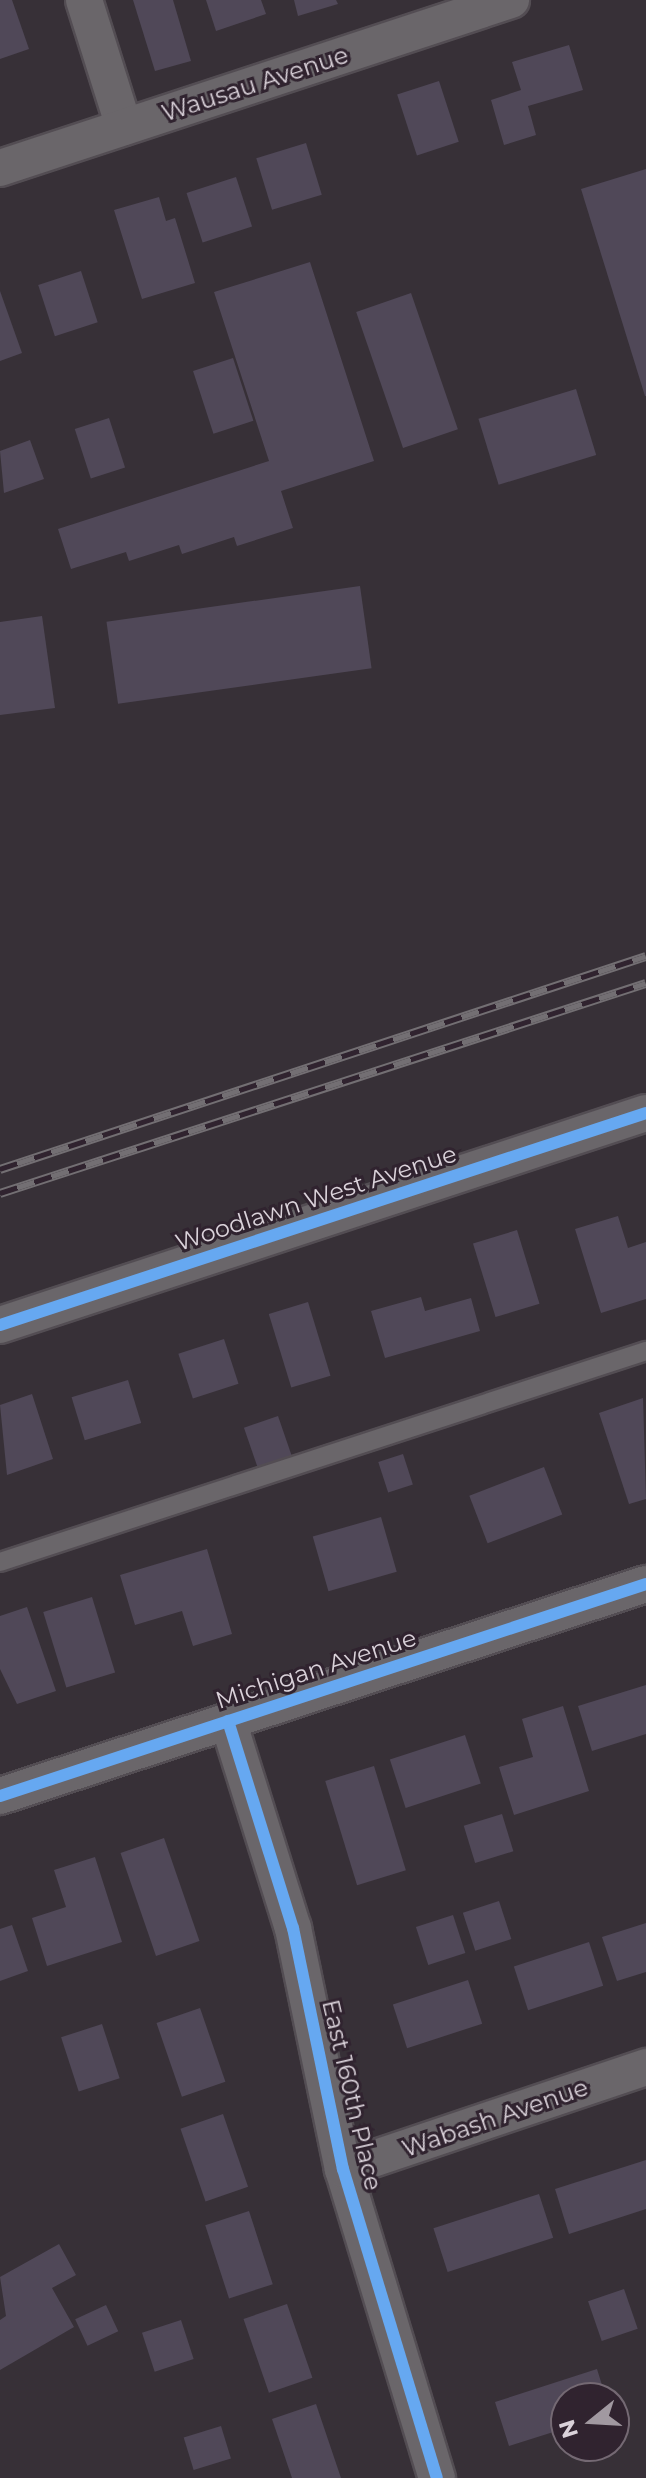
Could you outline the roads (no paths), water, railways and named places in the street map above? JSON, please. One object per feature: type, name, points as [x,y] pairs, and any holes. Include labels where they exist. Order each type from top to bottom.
[{"type":"street","points":[[84,0],[124,127]]},
{"type":"street","name":"Wausau Avenue","points":[[0,168],[511,0]]},
{"type":"street","name":"Woodlawn West Avenue","points":[[0,1325],[646,1113]]},
{"type":"street","name":"Michigan Avenue","points":[[0,1796],[646,1584]]},
{"type":"street","name":"East 160th Place","points":[[228,1721],[293,1928],[343,2169],[437,2478]]},
{"type":"street","name":"Wabash Avenue","points":[[343,2169],[646,2067]]},
{"type":"lane","points":[[0,1562],[646,1351]]},
{"type":"railway","points":[[0,1169],[646,956]]},
{"type":"railway","points":[[0,1193],[646,983]]}]
